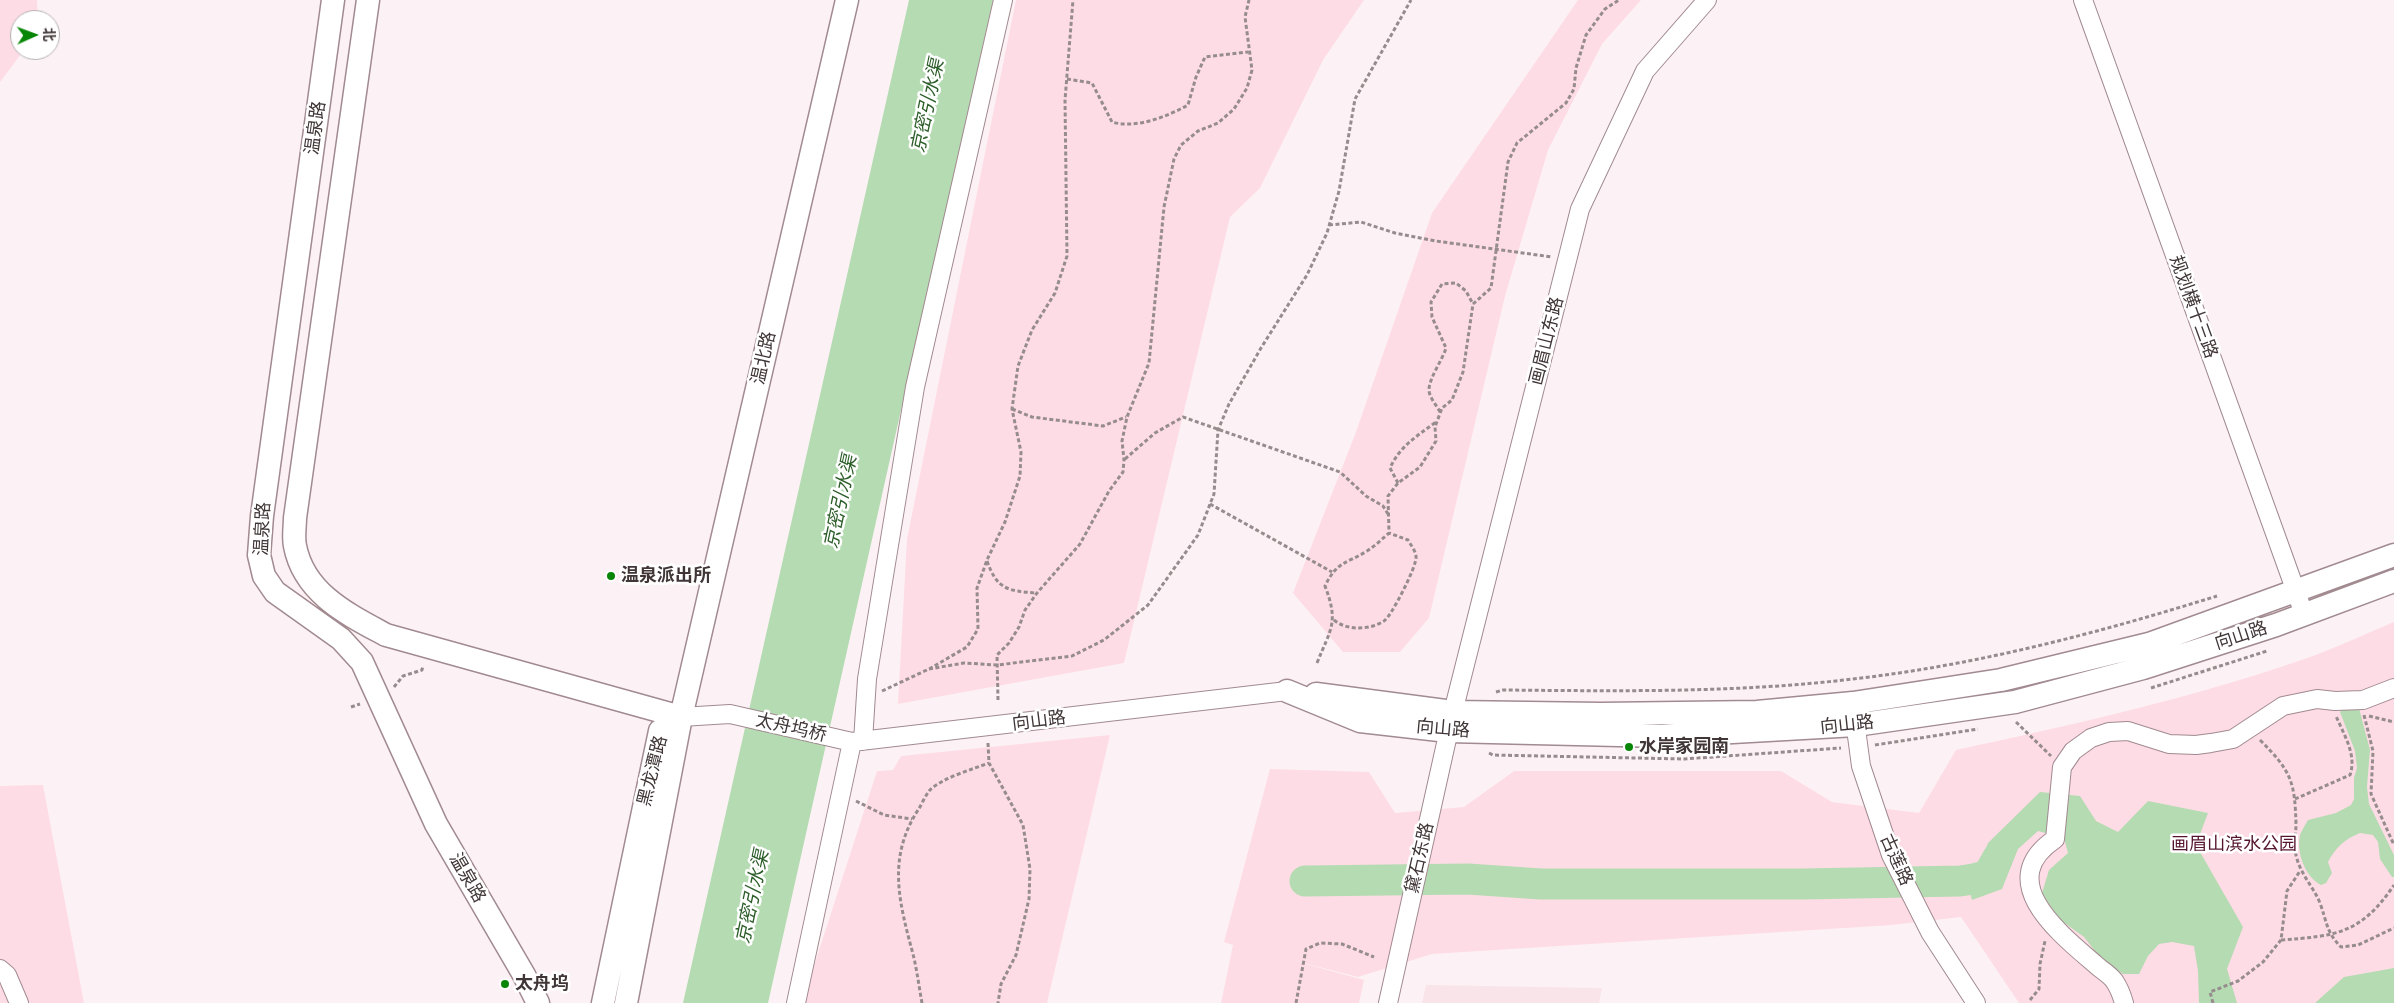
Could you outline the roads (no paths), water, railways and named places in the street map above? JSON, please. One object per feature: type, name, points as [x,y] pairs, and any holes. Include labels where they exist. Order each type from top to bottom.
[{"type":"main road","name":"温泉路","points":[[333,0],[262,516],[259,555],[264,576],[275,592],[341,639],[362,662],[376,697],[436,824],[524,975],[538,1003]]},
{"type":"main road","name":"温泉路","points":[[368,0],[295,518],[294,544],[299,563],[316,590],[359,620],[386,634],[429,648],[681,717]]},
{"type":"main road","name":"温北路","points":[[681,717],[847,0]]},
{"type":"main road","points":[[262,516],[264,534],[274,538],[284,535],[295,518]]},
{"type":"main road","name":"向山路","points":[[1854,714],[2149,644],[2296,593],[2394,555]]},
{"type":"main road","name":"向山路","points":[[1287,691],[1360,721],[1451,722],[1662,736],[1854,714],[2014,702],[2143,668],[2304,614],[2394,581]]},
{"type":"main road","name":"黑龙潭路","points":[[603,1003],[660,731],[681,717]]},
{"type":"main road","name":"黑龙潭路","points":[[626,1003],[681,717]]},
{"type":"street","points":[[796,1003],[843,782],[857,742],[866,698],[915,387],[1003,0]]},
{"type":"street","name":"画眉山东路","points":[[1451,722],[1580,209],[1645,71],[1707,0]]},
{"type":"street","name":"规划横十三路","points":[[2084,0],[2304,614]]},
{"type":"street","points":[[2124,1003],[2115,981],[2058,932],[2038,908],[2028,881],[2034,858],[2055,839],[2062,767],[2073,751],[2091,738],[2108,732],[2128,731],[2169,744],[2196,746],[2233,738],[2283,706],[2317,698],[2343,701],[2364,707],[2394,688]]},
{"type":"street","name":"向山路","points":[[857,742],[1287,691]]},
{"type":"street","name":"太舟坞桥","points":[[681,717],[730,714],[857,742]]},
{"type":"street","name":"古莲路","points":[[1854,714],[1861,766],[1891,854],[1930,932],[1976,1003]]},
{"type":"street","name":"黛石东路","points":[[1388,1003],[1451,722]]},
{"type":"street","points":[[0,969],[8,976],[19,1003]]},
{"type":"water","name":"京密引水渠","points":[[909,0],[993,0],[768,1003],[683,1003]]},
{"type":"water","points":[[2345,706],[2359,708],[2370,750],[2367,787],[2369,804],[2394,855],[2394,877],[2392,877],[2380,859],[2378,842],[2373,835],[2360,833],[2345,841],[2334,852],[2328,862],[2332,873],[2326,883],[2321,885],[2306,870],[2299,849],[2299,842],[2300,835],[2308,820],[2336,813],[2351,805],[2354,799],[2354,778],[2357,768],[2355,751],[2340,712]]},
{"type":"water","points":[[2040,792],[2080,796],[2096,821],[2118,832],[2148,801],[2208,813],[2196,845],[2243,927],[2227,969],[2237,1003],[2199,1003],[2198,971],[2194,946],[2172,942],[2159,944],[2148,956],[2139,974],[2123,974],[2103,961],[2084,937],[2059,919],[2042,893],[2049,870],[2068,853],[2064,838],[2038,831],[2018,849],[2002,889],[1972,900],[1963,866],[1981,861],[1988,843]]},
{"type":"water","points":[[2394,968],[2394,1003],[2315,1003],[2344,977]]},
{"type":"waterway","points":[[1305,881],[1468,879],[1541,884],[1804,884],[1960,881],[1987,877],[1997,859]]},
{"type":"place","name":"温泉派出所","points":[[611,576]]},
{"type":"place","name":"水岸家园南","points":[[1629,747]]},
{"type":"place","name":"太舟坞","points":[[505,984]]},
{"type":"park label","name":"画眉山滨水公园","points":[[2234,845]]}]
